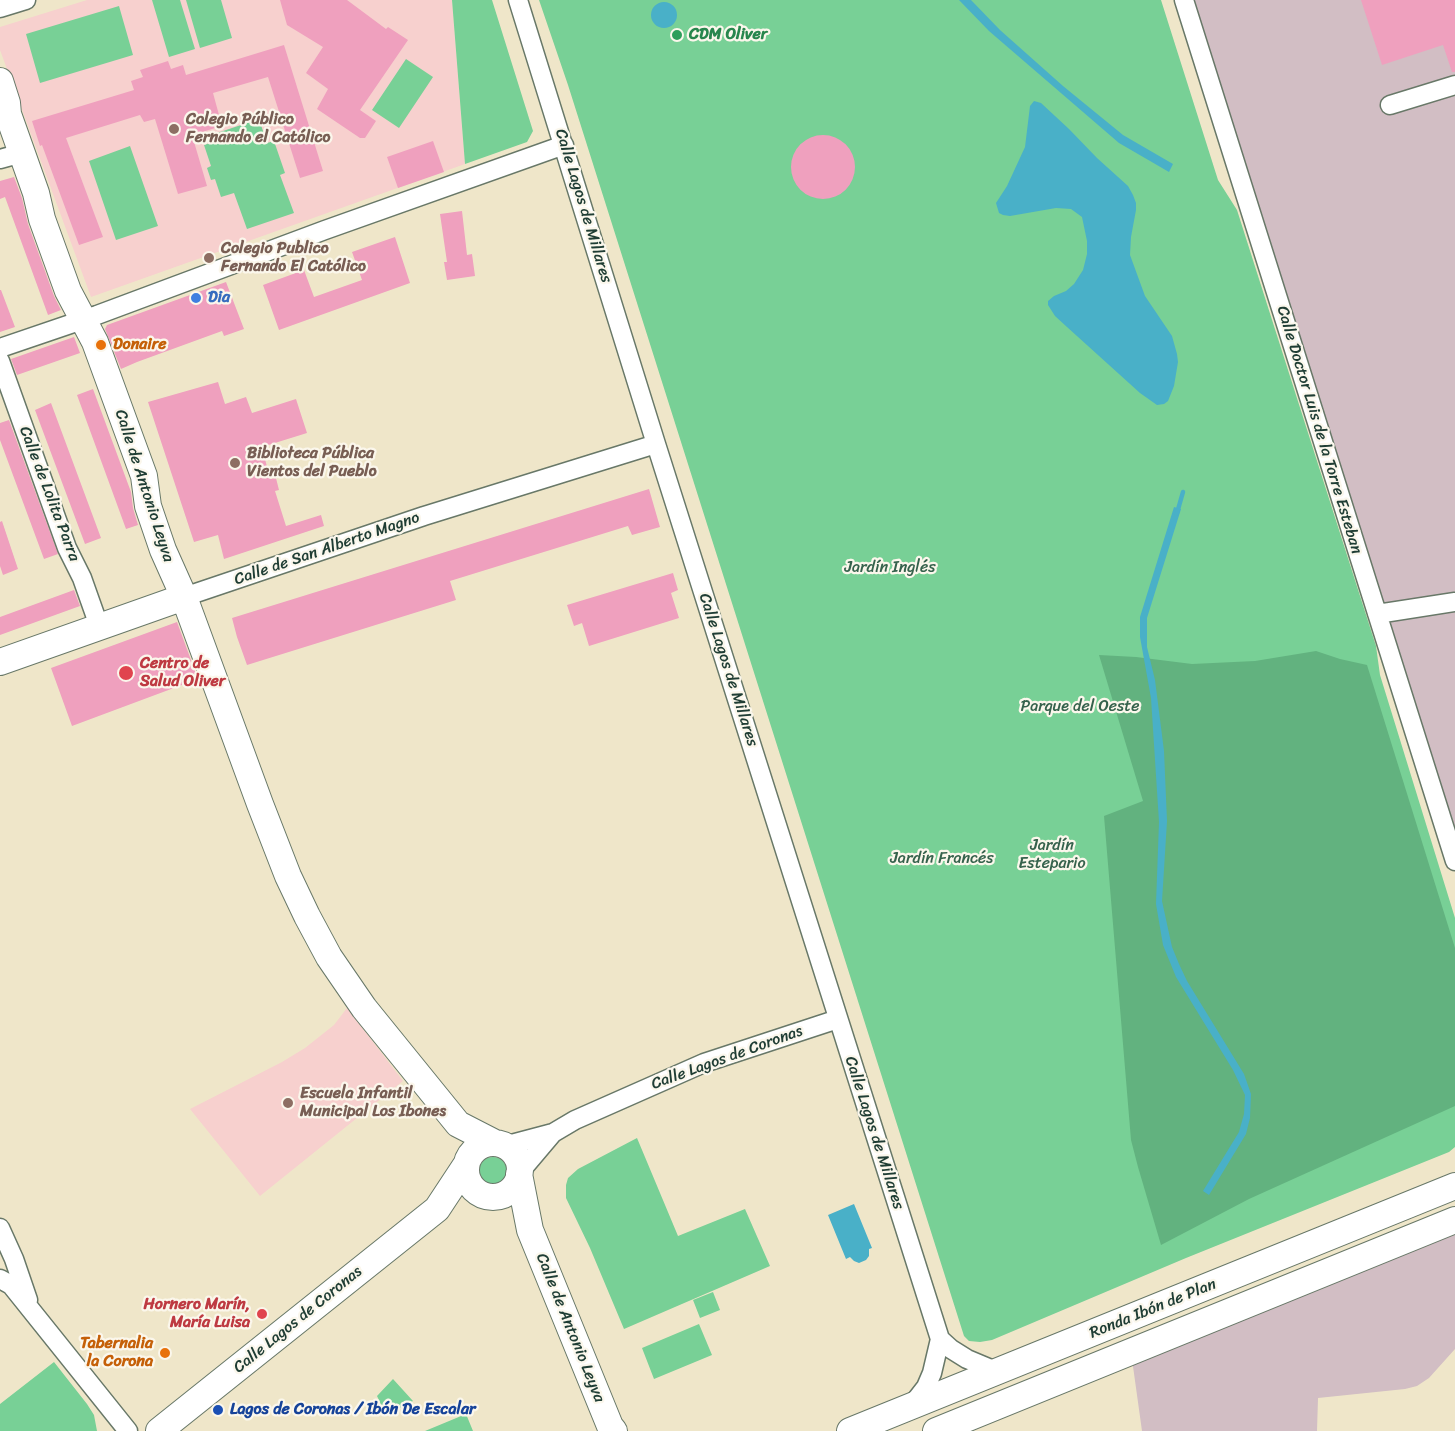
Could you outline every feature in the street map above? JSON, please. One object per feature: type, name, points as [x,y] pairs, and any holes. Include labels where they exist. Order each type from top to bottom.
[{"type":"street","points":[[0,8],[26,0]]},
{"type":"street","name":"Calle Lagos de Millares","points":[[518,0],[656,444],[940,1339]]},
{"type":"street","name":"Calle Doctor Luis de la Torre Esteban","points":[[1184,0],[1455,861]]},
{"type":"street","name":"Calle de Antonio Leyva","points":[[0,81],[7,103],[11,156],[36,193],[42,219],[68,291],[95,342],[144,476],[148,506],[166,557],[184,597],[273,839],[307,916],[329,957],[364,1008],[458,1124],[500,1144]]},
{"type":"street","points":[[1390,105],[1455,84]]},
{"type":"street","points":[[0,348],[84,320],[325,230],[564,145]]},
{"type":"street","name":"Calle de Lolita Parra","points":[[0,361],[67,548],[82,578],[99,626]]},
{"type":"street","name":"Calle de San Alberto Magno","points":[[0,662],[99,626],[424,516],[656,444]]},
{"type":"street","points":[[1377,614],[1455,602]]},
{"type":"street","name":"Calle Lagos de Coronas","points":[[500,1144],[554,1132],[585,1115],[704,1063],[838,1019]]},
{"type":"street","name":"Calle de Antonio Leyva","points":[[458,1124],[467,1162]]},
{"type":"street","name":"Calle Lagos de Coronas","points":[[520,1173],[554,1132]]},
{"type":"street","points":[[486,1144],[500,1144],[516,1156],[520,1173],[517,1183],[511,1190],[504,1195],[489,1197],[477,1192],[467,1180],[467,1162],[472,1152],[479,1147],[486,1144]]},
{"type":"street","name":"Calle Lagos de Coronas","points":[[159,1431],[437,1209],[467,1162]]},
{"type":"street","name":"Calle de Antonio Leyva","points":[[520,1173],[530,1230],[611,1429]]},
{"type":"street","name":"Ronda Ibón de Plan","points":[[850,1431],[1455,1186]]},
{"type":"street","name":"Calle de Antonio Leyva","points":[[489,1197],[530,1230]]},
{"type":"street","name":"Calle Lagos de Coronas","points":[[437,1209],[459,1202],[489,1197]]},
{"type":"street","name":"Ronda Ibón de Plan","points":[[936,1431],[1455,1221]]},
{"type":"street","points":[[0,1228],[25,1287],[31,1311]]},
{"type":"street","points":[[0,1279],[11,1285],[128,1431]]},
{"type":"street","points":[[911,1407],[926,1387],[932,1373],[940,1339],[967,1359],[998,1372]]},
{"type":"shaded area","name":"Colegio Público Fernando el Católico","points":[[87,0],[452,0],[465,164],[91,297],[0,50],[0,27]]},
{"type":"shaded area","points":[[1182,0],[1455,0],[1455,866]]},
{"type":"shaded area","name":"Escuela Infantil Municipal Los Ibones","points":[[347,1008],[403,1081],[260,1196],[190,1109],[305,1048],[334,1025]]},
{"type":"shaded area","points":[[1455,1222],[1455,1349],[1429,1378],[1417,1386],[1405,1389],[1318,1398],[1317,1431],[1142,1431],[1131,1352]]},
{"type":"green space","points":[[152,0],[180,0],[195,49],[169,57]]},
{"type":"green space","points":[[186,0],[221,0],[232,38],[200,48]]},
{"type":"green space","points":[[452,0],[492,0],[533,131],[527,142],[465,164]]},
{"type":"green space","name":"Parque del Oeste","points":[[539,0],[1161,0],[1218,180],[1237,210],[1376,646],[1380,675],[1455,918],[1455,1147],[1449,1152],[1186,1258],[992,1340],[969,1341],[964,1336],[568,85]]},
{"type":"green space","points":[[119,6],[133,55],[40,83],[26,34]]},
{"type":"green space","points":[[406,59],[433,77],[399,128],[372,110]]},
{"type":"green space","points":[[259,119],[267,143],[274,141],[285,173],[280,175],[294,213],[247,229],[234,193],[221,197],[215,179],[211,180],[207,168],[211,166],[204,145],[216,141],[214,134]]},
{"type":"green space","points":[[130,146],[158,226],[116,240],[89,161]]},
{"type":"green space","points":[[1316,651],[1367,665],[1455,948],[1455,1106],[1249,1199],[1161,1245],[1131,1140],[1104,816],[1143,801],[1099,655],[1192,664],[1255,661]]},
{"type":"green space","points":[[637,1138],[678,1236],[745,1209],[770,1266],[624,1329],[566,1198],[566,1185],[568,1178],[578,1169]]},
{"type":"green space","points":[[493,1157],[503,1161],[507,1171],[503,1181],[493,1185],[483,1181],[479,1171],[483,1161]]},
{"type":"green space","points":[[713,1292],[720,1310],[700,1318],[693,1300]]},
{"type":"green space","points":[[699,1324],[712,1355],[654,1379],[642,1348]]},
{"type":"green space","points":[[54,1362],[94,1415],[97,1431],[0,1431],[0,1404]]},
{"type":"green space","points":[[393,1379],[413,1401],[386,1415],[377,1396]]},
{"type":"green space","points":[[466,1414],[473,1431],[425,1431]]},
{"type":"water","points":[[959,0],[971,0],[1000,30],[1063,86],[1123,135],[1173,164],[1169,172],[1119,143],[989,31]]},
{"type":"water","points":[[664,2],[673,6],[677,15],[673,24],[664,28],[655,24],[651,15],[655,6]]},
{"type":"water","points":[[1034,101],[1041,103],[1069,129],[1128,186],[1133,195],[1136,210],[1130,255],[1145,296],[1172,336],[1177,354],[1174,386],[1168,401],[1164,404],[1157,405],[1140,393],[1055,316],[1048,305],[1048,301],[1054,296],[1066,291],[1074,284],[1083,270],[1087,241],[1082,217],[1071,209],[1056,208],[1010,216],[999,213],[996,203],[1007,186],[1025,147],[1030,106]]},
{"type":"water","points":[[1174,507],[1181,509],[1147,618],[1147,647],[1155,680],[1164,751],[1167,821],[1162,901],[1172,947],[1179,964],[1244,1074],[1251,1094],[1250,1118],[1246,1134],[1209,1195],[1203,1191],[1239,1132],[1244,1114],[1245,1095],[1233,1070],[1176,977],[1163,945],[1156,904],[1159,822],[1151,698],[1140,637],[1140,617]]},
{"type":"water","points":[[854,1204],[872,1248],[869,1249],[869,1256],[866,1260],[859,1263],[850,1257],[846,1259],[828,1215]]},
{"type":"building","points":[[280,0],[347,0],[386,29],[388,27],[408,40],[360,110],[376,121],[365,138],[360,138],[317,109],[328,89],[306,73],[323,47],[287,25]]},
{"type":"building","points":[[1361,0],[1455,0],[1455,72],[1452,72],[1443,45],[1382,65]]},
{"type":"building","points":[[284,45],[323,171],[300,178],[268,77],[213,93],[222,126],[192,135],[207,186],[178,194],[155,119],[144,122],[140,115],[66,138],[103,237],[79,245],[32,121],[134,90],[131,81],[143,77],[140,70],[168,61],[171,69],[183,65],[186,75]]},
{"type":"building","points":[[823,135],[835,137],[846,144],[853,155],[855,167],[853,179],[846,190],[835,197],[823,199],[811,197],[800,190],[793,179],[791,167],[793,155],[800,144],[811,137]]},
{"type":"building","points":[[433,141],[444,172],[398,188],[387,157]]},
{"type":"building","points":[[14,177],[28,224],[61,310],[48,315],[5,197],[0,199],[0,181]]},
{"type":"building","points":[[462,211],[467,255],[472,254],[475,276],[447,280],[444,262],[447,262],[440,214]]},
{"type":"building","points":[[395,237],[410,283],[279,330],[263,285],[304,270],[314,297],[362,280],[352,252]]},
{"type":"building","points":[[226,282],[244,329],[224,336],[222,331],[121,369],[105,329],[107,325]]},
{"type":"building","points":[[0,290],[15,327],[0,332]]},
{"type":"building","points":[[74,337],[80,353],[17,375],[11,359]]},
{"type":"building","points":[[218,382],[225,404],[246,397],[252,413],[296,399],[307,433],[262,447],[270,479],[276,478],[279,490],[275,491],[286,526],[321,515],[324,526],[224,559],[218,535],[194,542],[148,402]]},
{"type":"building","points":[[93,389],[131,492],[138,525],[126,529],[77,395]]},
{"type":"building","points":[[51,403],[101,538],[85,544],[35,410]]},
{"type":"building","points":[[9,420],[58,554],[44,559],[0,440],[0,423]]},
{"type":"building","points":[[649,489],[660,527],[632,535],[628,526],[450,581],[456,600],[247,665],[232,618]]},
{"type":"building","points":[[2,521],[18,569],[3,575],[0,566],[0,522]]},
{"type":"building","points":[[673,573],[678,590],[671,593],[679,618],[589,646],[582,623],[574,626],[567,605]]},
{"type":"building","points":[[74,590],[80,606],[0,635],[0,617]]},
{"type":"building","name":"Centro de Salud Oliver","points":[[177,622],[198,679],[72,726],[51,668]]},
{"type":"waterway","points":[[1177,513],[1183,492]]},
{"type":"place","name":"CDM Oliver","points":[[677,35]]},
{"type":"place","name":"Colegio Público Fernando el Católico","points":[[174,129]]},
{"type":"place","name":"Colegio Publico Fernando El Católico","points":[[209,258]]},
{"type":"place","name":"Dia","points":[[196,298]]},
{"type":"place","name":"Donaire","points":[[101,345]]},
{"type":"place","name":"Biblioteca Pública Vientos del Pueblo","points":[[235,463]]},
{"type":"place","name":"Centro de Salud Oliver","points":[[126,673]]},
{"type":"place","name":"Escuela Infantil Municipal Los Ibones","points":[[288,1103]]},
{"type":"place","name":"Hornero Marín, María Luisa","points":[[262,1314]]},
{"type":"place","name":"Tabernalia la Corona","points":[[165,1353]]},
{"type":"place","name":"Lagos de Coronas / Ibón De Escalar","points":[[218,1410]]},
{"type":"park label","name":"Jardín Inglés","points":[[890,568]]},
{"type":"park label","name":"Jardín Estepario","points":[[1052,855]]},
{"type":"park label","name":"Jardín Francés","points":[[942,859]]}]
